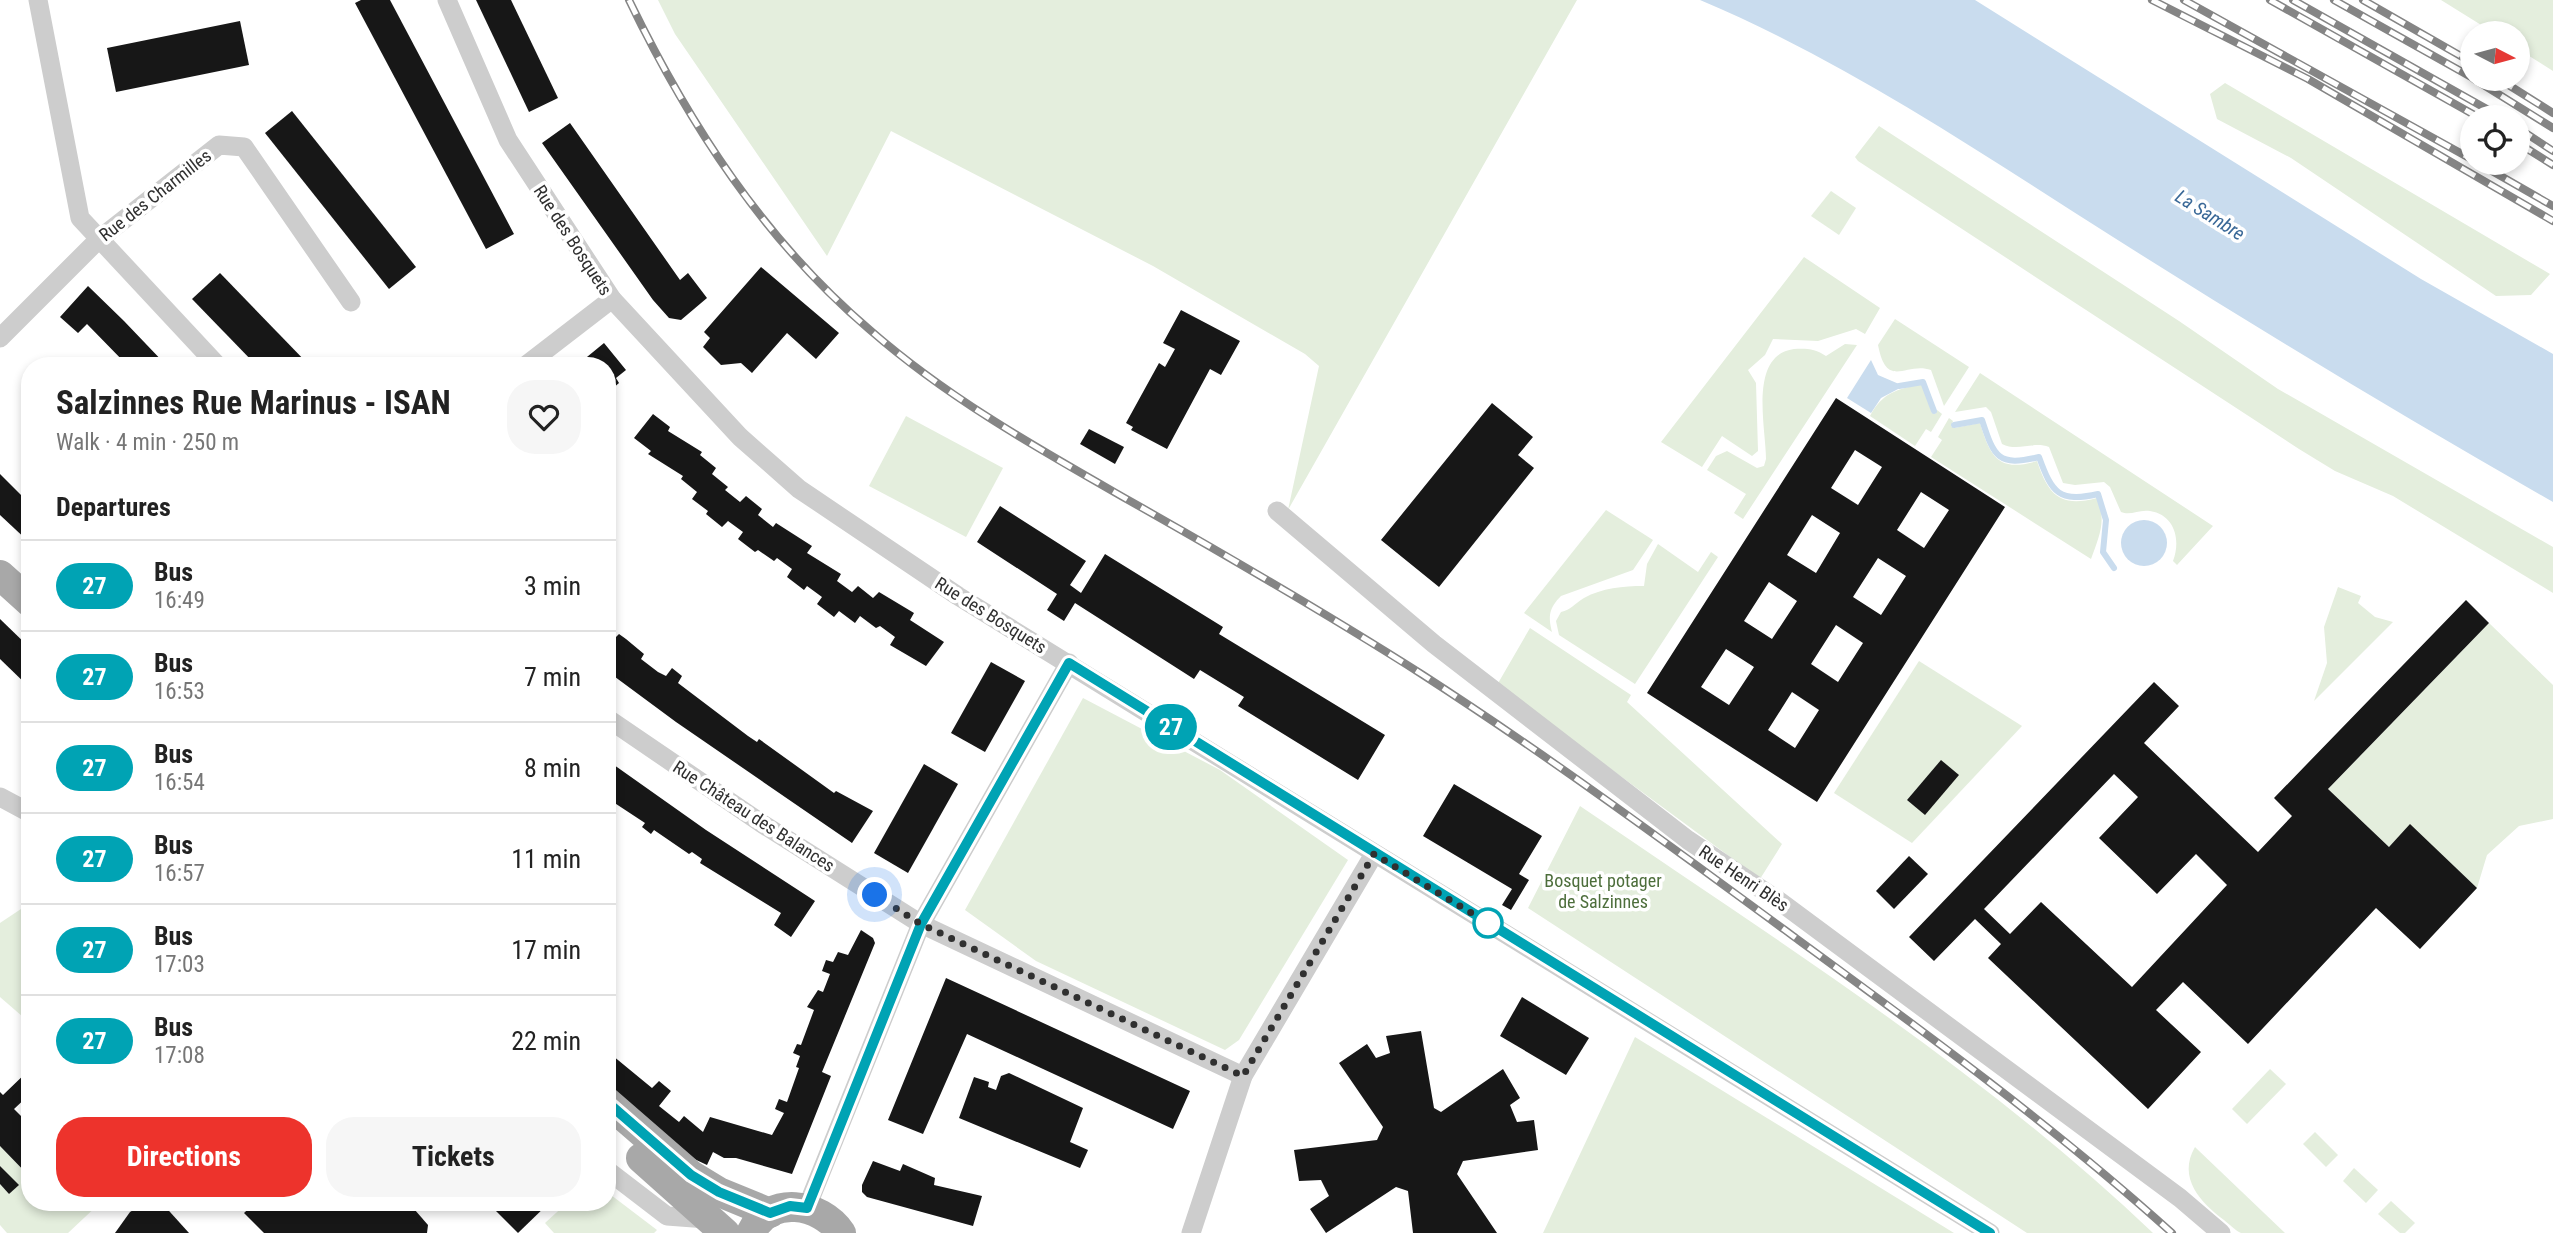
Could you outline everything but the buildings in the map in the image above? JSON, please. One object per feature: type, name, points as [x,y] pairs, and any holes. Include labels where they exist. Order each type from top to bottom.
[{"type":"main road","points":[[0,562],[21,580]]},
{"type":"main road","points":[[0,575],[21,594]]},
{"type":"main road","points":[[616,1110],[691,1175],[761,1223],[790,1206],[807,1208],[822,1213],[841,1233]]},
{"type":"main road","points":[[616,1135],[716,1226]]},
{"type":"street","points":[[38,0],[80,218],[209,357]]},
{"type":"street","name":"Rue des Bosquets","points":[[447,0],[508,140],[612,299],[740,437],[799,489],[958,596],[1990,1233]]},
{"type":"street","name":"Rue des Charmilles","points":[[0,338],[98,240],[219,145],[244,147],[352,302]]},
{"type":"street","points":[[537,357],[612,299]]},
{"type":"street","name":"Rue Henri Blès","points":[[1277,511],[1434,644],[1666,823],[1846,950],[2180,1198],[2221,1233]]},
{"type":"street","points":[[807,1208],[921,924],[1069,663]]},
{"type":"street","name":"Rue Château des Balances","points":[[616,724],[761,823],[921,924],[1243,1076]]},
{"type":"street","points":[[0,797],[21,808]]},
{"type":"street","points":[[1191,1233],[1243,1076],[1374,854]]},
{"type":"street","points":[[616,1177],[667,1216],[716,1226]]},
{"type":"green space","points":[[658,0],[1577,0],[1288,510],[1319,366],[1305,354],[1153,266],[891,131],[827,256],[675,34]]},
{"type":"green space","points":[[2441,0],[2553,0],[2553,71],[2530,57],[2530,21],[2475,21]]},
{"type":"green space","points":[[2225,83],[2550,274],[2531,295],[2496,296],[2291,158],[2217,119],[2210,94]]},
{"type":"green space","points":[[1879,126],[2179,321],[2278,389],[2553,547],[2553,593],[2393,496],[2335,471],[2299,449],[1858,161],[1855,157]]},
{"type":"green space","points":[[1831,191],[1856,208],[1839,235],[1811,216]]},
{"type":"green space","points":[[1804,257],[1880,308],[1865,334],[1856,329],[1818,341],[1773,339],[1765,355],[1748,370],[1756,383],[1758,451],[1752,456],[1722,436],[1702,467],[1661,442]]},
{"type":"green space","points":[[1895,319],[1969,367],[1944,406],[1931,370],[1922,368],[1892,371],[1882,359],[1878,345]]},
{"type":"green space","points":[[1845,344],[1857,345],[1743,519],[1734,513],[1746,494],[1707,470],[1716,456],[1727,451],[1757,468],[1764,466],[1765,378],[1770,364],[1780,354],[1803,349],[1815,350],[1826,356]]},
{"type":"green space","points":[[1980,373],[2213,526],[2177,565],[2173,561],[2176,545],[2174,530],[2158,513],[2121,512],[2110,487],[2104,482],[2075,485],[2063,483],[2049,447],[2014,447],[2002,444],[1991,412],[1986,407],[1955,412]]},
{"type":"green space","points":[[1922,384],[1932,413],[1935,414],[1937,410],[1942,414],[1931,432],[1926,429],[1915,446],[1870,416],[1891,393]]},
{"type":"green space","points":[[906,416],[1003,468],[966,537],[869,486]]},
{"type":"green space","points":[[1949,418],[1953,421],[1951,426],[1954,428],[1980,423],[1992,453],[2004,463],[2013,465],[2037,461],[2046,482],[2057,496],[2073,501],[2097,498],[2102,521],[2091,559],[1931,457],[1942,440],[1938,437]]},
{"type":"green space","points":[[1606,510],[1653,540],[1633,570],[1561,596],[1550,612],[1552,632],[1524,613]]},
{"type":"green space","points":[[1658,544],[1698,572],[1711,552],[1718,557],[1635,684],[1559,635],[1556,621],[1561,612],[1598,592],[1644,586],[1647,564]]},
{"type":"green space","points":[[2338,587],[2361,596],[2358,603],[2375,617],[2393,622],[2314,701],[2327,663],[2324,627]]},
{"type":"green space","points":[[2489,623],[2553,685],[2553,819],[2519,826],[2487,855],[2477,888],[2410,825],[2389,847],[2328,789]]},
{"type":"green space","points":[[1530,628],[1631,695],[1627,702],[1782,844],[1760,879],[1497,685]]},
{"type":"green space","points":[[1919,661],[2022,726],[1912,843],[1834,793]]},
{"type":"green space","points":[[1083,698],[1220,770],[1348,860],[1239,1040],[1225,1050],[1036,961],[965,910]]},
{"type":"green space","name":"Bosquet potager de Salzinnes","points":[[1580,806],[1876,1008],[1948,1061],[2087,1173],[2153,1233],[2027,1233],[1528,908]]},
{"type":"green space","points":[[21,909],[21,1015],[0,997],[0,923]]},
{"type":"green space","points":[[1635,1037],[1954,1233],[1543,1233]]},
{"type":"green space","points":[[2270,1069],[2286,1084],[2247,1124],[2232,1109]]},
{"type":"green space","points":[[2315,1132],[2338,1155],[2326,1167],[2303,1144]]},
{"type":"green space","points":[[0,1146],[21,1168],[21,1211],[91,1211],[68,1233],[7,1233],[0,1225],[0,1184],[9,1194],[18,1185],[0,1166]]},
{"type":"green space","points":[[2195,1147],[2285,1233],[2241,1233],[2207,1206],[2190,1179],[2190,1158]]},
{"type":"green space","points":[[2354,1168],[2378,1190],[2366,1203],[2343,1181]]},
{"type":"green space","points":[[616,1199],[657,1230],[654,1233],[554,1233],[545,1223],[558,1211],[616,1211]]},
{"type":"green space","points":[[2391,1201],[2415,1223],[2405,1233],[2400,1233],[2378,1214]]},
{"type":"water","name":"La Sambre","points":[[1700,0],[1975,0],[2421,279],[2553,354],[2553,502],[2277,339],[1911,110],[1808,51]]},
{"type":"water","points":[[1871,360],[1878,375],[1899,384],[1900,388],[1881,398],[1871,413],[1847,398]]},
{"type":"water","points":[[2144,520],[2161,526],[2167,543],[2161,560],[2144,566],[2127,560],[2121,543],[2127,526]]},
{"type":"waterway","points":[[1899,386],[1923,382],[1934,411]]},
{"type":"waterway","points":[[1954,425],[1982,420],[1990,443],[2000,456],[2014,461],[2039,457],[2053,487],[2066,496],[2098,494],[2106,520],[2103,552],[2114,568]]},
{"type":"railway","points":[[629,0],[677,91],[732,178],[763,219],[832,295],[900,355],[996,422],[1351,630],[1517,738],[1656,836],[1938,1043],[2080,1154],[2172,1233]]},
{"type":"railway","points":[[2152,0],[2308,79],[2553,221]]},
{"type":"railway","points":[[2184,0],[2460,153]]},
{"type":"railway","points":[[2270,0],[2460,107]]},
{"type":"railway","points":[[2293,0],[2480,105]]},
{"type":"railway","points":[[2334,0],[2460,71]]},
{"type":"railway","points":[[2363,0],[2460,56]]},
{"type":"railway","points":[[2493,91],[2553,128]]},
{"type":"railway","points":[[2518,91],[2553,113]]},
{"type":"railway","points":[[2530,136],[2553,151]]},
{"type":"railway","points":[[2530,151],[2553,165]]},
{"type":"railway","points":[[2499,175],[2553,206]]},
{"type":"bus line","name":"27","points":[[616,1110],[691,1175],[719,1192],[770,1213],[790,1206],[807,1208],[921,924],[1069,663],[1990,1233]]},
{"type":"route","points":[[875,895],[921,924],[998,958],[1243,1076],[1374,854],[1488,923]]}]
